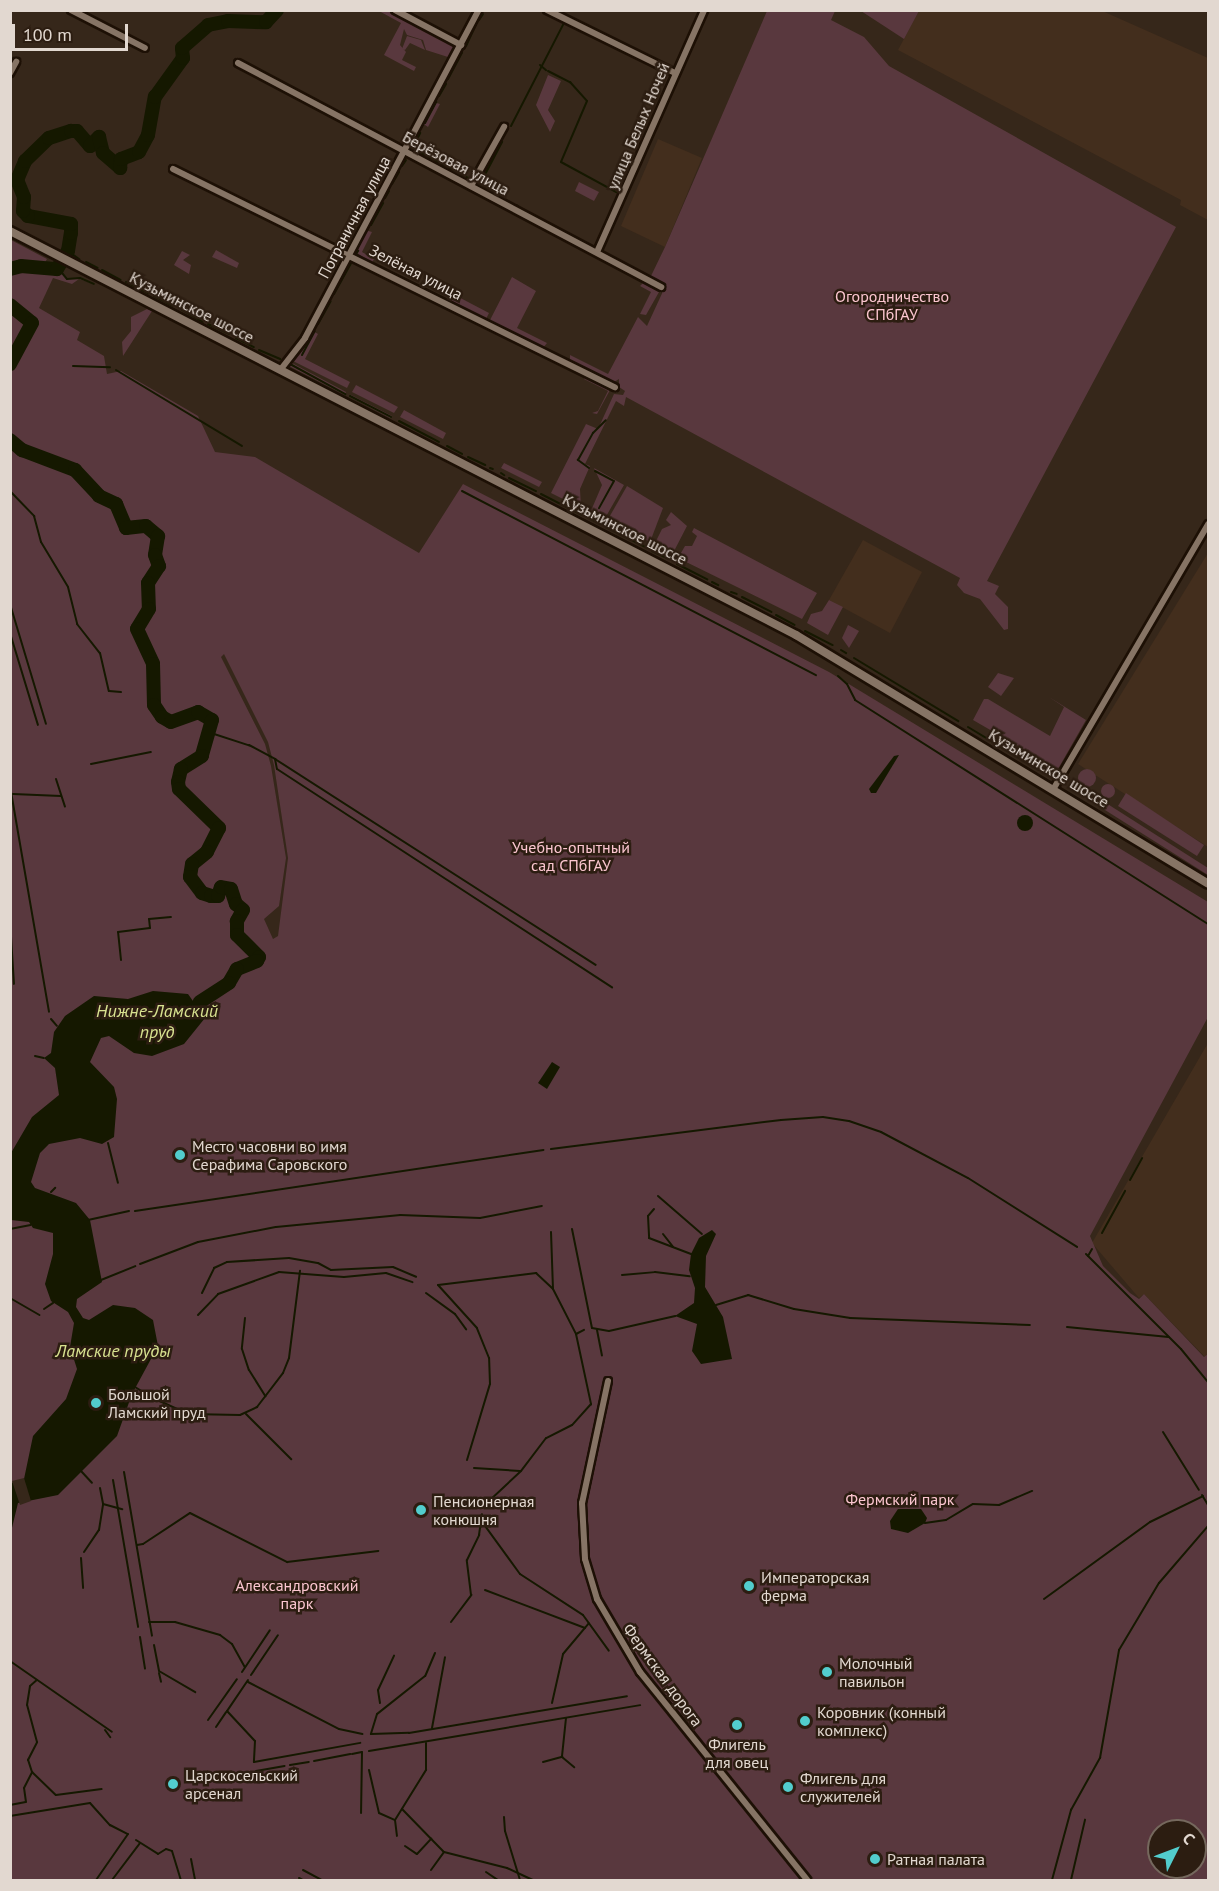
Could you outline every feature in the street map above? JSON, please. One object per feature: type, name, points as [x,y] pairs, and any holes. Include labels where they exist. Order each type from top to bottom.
[{"type":"main road","name":"Кузьминское шоссе","points":[[10,231],[814,645],[1054,788],[1209,884]]},
{"type":"street","points":[[71,10],[145,48]]},
{"type":"street","points":[[395,10],[460,45]]},
{"type":"street","name":"Пограничная улица","points":[[281,369],[305,338],[479,10]]},
{"type":"street","points":[[547,10],[675,73]]},
{"type":"street","points":[[562,18],[565,10]]},
{"type":"street","name":"улица Белых Ночей","points":[[597,252],[704,10]]},
{"type":"street","points":[[10,74],[16,62]]},
{"type":"street","name":"Берёзовая улица","points":[[238,63],[662,287]]},
{"type":"street","points":[[471,186],[504,127]]},
{"type":"street","name":"Зелёная улица","points":[[173,169],[333,251],[349,255],[615,387]]},
{"type":"street","points":[[1054,788],[1209,524]]},
{"type":"street","name":"Фермская дорога","points":[[608,1381],[582,1503],[585,1559],[594,1591],[609,1624],[640,1672],[807,1881]]},
{"type":"shaded area","points":[[1100,10],[1208,58],[1208,220],[1180,205],[1181,200],[898,50],[919,11]]},
{"type":"shaded area","points":[[658,139],[702,158],[665,247],[621,226]]},
{"type":"shaded area","points":[[863,540],[922,572],[890,633],[829,600]]},
{"type":"shaded area","points":[[1208,553],[1208,847],[1078,764]]},
{"type":"shaded area","points":[[1208,1043],[1208,1353],[1205,1357],[1144,1294],[1139,1298],[1092,1243]]},
{"type":"green space","points":[[379,11],[391,11],[450,43],[455,50],[451,58],[426,50],[423,40],[407,35],[404,29],[400,45],[406,52],[402,60],[416,67],[414,71],[384,55],[401,23]]},
{"type":"green space","name":"Огородничество СПбГАУ","points":[[767,11],[835,11],[831,20],[864,37],[889,66],[1176,227],[987,581],[999,586],[995,594],[1008,607],[1008,629],[1004,630],[980,599],[964,593],[957,585],[960,578],[626,397],[624,406],[616,401],[585,464],[590,466],[580,489],[581,508],[551,493],[586,424],[598,429],[614,394],[623,395],[625,391],[619,387],[619,379],[614,382],[570,360],[570,355],[608,374],[638,317],[647,326],[665,287],[644,275],[651,276],[665,247]]},
{"type":"green space","points":[[861,11],[919,11],[904,39]]},
{"type":"green space","points":[[407,36],[421,40],[425,50],[410,43],[405,50],[402,49]]},
{"type":"green space","points":[[548,75],[561,81],[548,110],[555,121],[550,132],[536,105]]},
{"type":"green space","points":[[433,102],[440,104],[428,127],[422,123]]},
{"type":"green space","points":[[579,182],[599,192],[594,201],[575,191]]},
{"type":"green space","points":[[365,230],[372,232],[362,252],[374,259],[372,263],[354,251]]},
{"type":"green space","points":[[11,240],[47,259],[43,266],[19,264],[11,267]]},
{"type":"green space","points":[[216,250],[239,263],[237,268],[212,257]]},
{"type":"green space","points":[[182,251],[190,255],[183,260],[191,265],[189,274],[174,265]]},
{"type":"green space","points":[[25,267],[45,272],[59,270],[67,279],[80,278],[94,284],[79,279],[72,284],[53,278],[39,308],[80,332],[77,340],[104,356],[107,374],[121,371],[198,416],[215,452],[255,457],[419,553],[463,484],[829,672],[1208,902],[1208,1017],[1090,1236],[1103,1266],[1130,1293],[1139,1299],[1144,1294],[1204,1357],[1208,1354],[1208,1880],[811,1880],[643,1670],[605,1608],[590,1566],[585,1526],[585,1501],[607,1401],[601,1399],[579,1509],[582,1560],[591,1594],[631,1667],[802,1880],[11,1880],[10,444],[23,453],[69,469],[93,485],[81,470],[22,448],[11,434],[11,368],[34,323],[22,308],[11,301],[11,272]],"holes":[[[224,654],[268,742],[274,765],[288,858],[278,936],[273,939],[264,919],[279,906],[286,858],[271,766],[265,744],[221,657]]]},
{"type":"green space","points":[[512,277],[536,291],[517,328],[547,343],[543,348],[489,322]]},
{"type":"green space","points":[[643,283],[659,292],[646,315],[640,314],[651,292],[640,286]]},
{"type":"green space","points":[[449,292],[489,313],[486,319],[448,301]]},
{"type":"green space","points":[[11,307],[29,325],[11,360]]},
{"type":"green space","points":[[147,309],[152,311],[123,356],[122,342],[131,331],[131,317]]},
{"type":"green space","points":[[313,331],[318,334],[305,359],[350,382],[347,388],[293,361]]},
{"type":"green space","points":[[292,363],[346,392],[345,395],[289,366]]},
{"type":"green space","points":[[586,374],[610,390],[597,414],[592,413],[598,411],[608,391],[584,379]]},
{"type":"green space","points":[[356,385],[398,407],[394,413],[352,392]]},
{"type":"green space","points":[[351,395],[392,416],[390,418],[350,397]]},
{"type":"green space","points":[[404,410],[446,433],[443,439],[400,417]]},
{"type":"green space","points":[[504,463],[542,482],[539,487],[501,468]]},
{"type":"green space","points":[[594,468],[624,485],[604,520],[590,513],[602,485]]},
{"type":"green space","points":[[627,486],[663,508],[650,542],[607,521]]},
{"type":"green space","points":[[671,512],[687,526],[672,555],[655,543],[662,529],[671,525],[666,520]]},
{"type":"green space","points":[[694,528],[817,593],[802,619],[678,558],[685,546],[692,546],[697,536],[692,532]]},
{"type":"green space","points":[[829,600],[843,607],[828,635],[807,623],[811,614],[822,611]]},
{"type":"green space","points":[[848,625],[859,631],[849,648],[842,638]]},
{"type":"green space","points":[[998,673],[1014,678],[1001,696],[988,687]]},
{"type":"green space","points":[[1049,697],[1086,720],[1058,769],[973,720],[984,699],[988,699],[1050,736],[1064,707]]},
{"type":"green space","points":[[1087,769],[1093,772],[1096,778],[1093,784],[1087,787],[1081,784],[1078,778],[1081,772]]},
{"type":"green space","points":[[1105,784],[1111,784],[1115,791],[1111,798],[1105,798],[1101,794],[1101,788]]},
{"type":"green space","points":[[1126,793],[1204,845],[1197,856],[1118,806]]},
{"type":"green space","points":[[1095,796],[1208,868],[1208,875],[1105,810]]},
{"type":"water","points":[[899,755],[876,793],[871,793],[869,789],[894,756]]},
{"type":"water","points":[[1025,815],[1031,817],[1033,823],[1031,829],[1025,831],[1019,829],[1017,823],[1019,817]]},
{"type":"water","name":"Ламские пруды","points":[[153,991],[188,994],[205,1018],[184,1044],[152,1056],[134,1053],[109,1036],[101,1038],[90,1062],[114,1087],[117,1099],[114,1137],[102,1144],[80,1138],[49,1144],[40,1153],[31,1182],[35,1188],[76,1203],[90,1220],[102,1282],[77,1299],[76,1307],[83,1318],[89,1320],[113,1305],[135,1308],[153,1320],[158,1346],[132,1394],[117,1436],[58,1495],[18,1503],[11,1532],[11,1483],[24,1479],[33,1436],[66,1399],[77,1369],[70,1347],[74,1323],[68,1312],[51,1301],[45,1284],[53,1254],[53,1233],[33,1228],[29,1222],[11,1220],[11,1153],[32,1117],[59,1095],[55,1068],[44,1058],[51,1053],[54,1032],[65,1016],[94,996],[128,999]]},
{"type":"water","points":[[552,1062],[560,1067],[547,1089],[538,1083]]},
{"type":"water","points":[[712,1230],[716,1234],[706,1256],[705,1287],[723,1317],[732,1359],[701,1364],[692,1351],[697,1324],[675,1316],[694,1303],[695,1288],[689,1270],[691,1254],[699,1238]]},
{"type":"water","points":[[898,1509],[921,1509],[927,1518],[925,1523],[908,1533],[891,1529],[890,1521]]},
{"type":"pier","points":[[24,1478],[31,1501],[20,1505],[12,1481]]},
{"type":"waterway","points":[[10,269],[21,266],[57,269],[68,251],[71,233],[71,224],[28,216],[23,211],[24,197],[17,180],[25,161],[49,138],[77,131],[90,146],[99,137],[103,153],[120,168],[121,159],[139,152],[148,135],[155,97],[183,58],[182,48],[208,25],[228,21],[266,22],[277,10]]},
{"type":"waterway","points":[[479,20],[483,14]]},
{"type":"waterway","points":[[466,46],[476,25]]},
{"type":"waterway","points":[[511,126],[563,25]]},
{"type":"waterway","points":[[448,79],[462,53]]},
{"type":"waterway","points":[[540,65],[546,70]]},
{"type":"waterway","points":[[548,71],[570,82],[587,101],[561,162],[616,192]]},
{"type":"waterway","points":[[439,96],[446,84]]},
{"type":"waterway","points":[[425,123],[436,102]]},
{"type":"waterway","points":[[412,149],[420,133]]},
{"type":"waterway","points":[[479,186],[502,142]]},
{"type":"waterway","points":[[412,148],[468,178]]},
{"type":"waterway","points":[[402,166],[406,160]]},
{"type":"waterway","points":[[392,184],[399,172]]},
{"type":"waterway","points":[[480,185],[496,194]]},
{"type":"waterway","points":[[385,198],[389,191]]},
{"type":"waterway","points":[[371,225],[383,203]]},
{"type":"waterway","points":[[68,251],[79,259]]},
{"type":"waterway","points":[[334,294],[353,260]]},
{"type":"waterway","points":[[86,262],[98,268]]},
{"type":"waterway","points":[[58,268],[67,279],[80,278],[94,284]]},
{"type":"waterway","points":[[102,270],[121,280]]},
{"type":"waterway","points":[[126,282],[148,293]]},
{"type":"waterway","points":[[154,296],[173,306]]},
{"type":"waterway","points":[[318,324],[331,301]]},
{"type":"waterway","points":[[10,305],[32,323],[10,364]]},
{"type":"waterway","points":[[182,310],[203,322]]},
{"type":"waterway","points":[[208,324],[229,334]]},
{"type":"waterway","points":[[302,355],[315,331]]},
{"type":"waterway","points":[[236,338],[254,347]]},
{"type":"waterway","points":[[259,350],[280,359]]},
{"type":"waterway","points":[[290,364],[345,394]]},
{"type":"waterway","points":[[73,366],[110,367]]},
{"type":"waterway","points":[[116,370],[242,446]]},
{"type":"waterway","points":[[350,396],[391,417]]},
{"type":"waterway","points":[[589,468],[578,460],[593,433],[606,420]]},
{"type":"waterway","points":[[399,421],[439,442]]},
{"type":"waterway","name":"Нижне-Ламский пруд","points":[[10,440],[22,450],[75,470],[99,496],[116,504],[126,528],[146,526],[158,536],[155,555],[159,566],[148,583],[149,609],[137,629],[153,664],[154,705],[162,717],[171,722],[198,712],[212,720],[202,756],[181,769],[178,782],[179,789],[219,828],[207,852],[192,864],[190,877],[202,893],[211,896],[218,896],[221,887],[231,889],[236,904],[243,910],[237,921],[237,935],[259,957],[257,961],[237,969],[229,983],[200,1002]]},
{"type":"waterway","points":[[447,446],[462,454]]},
{"type":"waterway","points":[[468,457],[485,465]]},
{"type":"waterway","points":[[595,471],[614,481],[599,508]]},
{"type":"waterway","points":[[509,478],[536,491]]},
{"type":"waterway","points":[[10,491],[34,516],[41,542],[68,587],[77,624],[100,653],[109,691],[121,692]]},
{"type":"waterway","points":[[462,491],[816,675]]},
{"type":"waterway","points":[[541,494],[582,515]]},
{"type":"waterway","points":[[587,517],[600,524]]},
{"type":"waterway","points":[[606,527],[647,548]]},
{"type":"waterway","points":[[652,551],[669,559]]},
{"type":"waterway","points":[[677,564],[707,579]]},
{"type":"waterway","points":[[712,582],[718,585]]},
{"type":"waterway","points":[[731,592],[737,594]]},
{"type":"waterway","points":[[742,597],[771,612]]},
{"type":"waterway","points":[[10,604],[46,724]]},
{"type":"waterway","points":[[776,615],[795,625]]},
{"type":"waterway","points":[[805,631],[833,645]]},
{"type":"waterway","points":[[10,633],[38,725]]},
{"type":"waterway","points":[[841,650],[846,653]]},
{"type":"waterway","points":[[854,658],[958,721]]},
{"type":"waterway","points":[[838,676],[847,684],[855,700],[1208,924]]},
{"type":"waterway","points":[[968,727],[1039,770]]},
{"type":"waterway","points":[[211,733],[249,745],[275,759],[596,965]]},
{"type":"waterway","points":[[91,764],[151,752]]},
{"type":"waterway","points":[[275,759],[277,769],[612,987]]},
{"type":"waterway","points":[[56,779],[65,807]]},
{"type":"waterway","points":[[10,786],[49,1012]]},
{"type":"waterway","points":[[13,794],[61,796]]},
{"type":"waterway","points":[[121,960],[118,932],[150,928],[149,919],[171,917]]},
{"type":"waterway","points":[[10,921],[14,984]]},
{"type":"waterway","points":[[51,1019],[57,1026]]},
{"type":"waterway","points":[[35,1056],[44,1058]]},
{"type":"waterway","points":[[551,1149],[781,1120],[823,1117],[849,1121],[881,1132],[968,1178],[1077,1247]]},
{"type":"waterway","points":[[108,1143],[118,1183]]},
{"type":"waterway","points":[[135,1211],[543,1150]]},
{"type":"waterway","points":[[1130,1180],[1142,1158]]},
{"type":"waterway","points":[[51,1192],[55,1188]]},
{"type":"waterway","points":[[1102,1233],[1125,1191]]},
{"type":"waterway","points":[[658,1196],[702,1234]]},
{"type":"waterway","points":[[140,1264],[198,1242],[276,1227],[400,1215],[480,1218],[542,1206]]},
{"type":"waterway","points":[[654,1209],[648,1216],[649,1238],[691,1254]]},
{"type":"waterway","points":[[88,1220],[129,1211]]},
{"type":"waterway","points":[[10,1229],[31,1225]]},
{"type":"waterway","points":[[572,1229],[592,1328],[609,1331],[675,1316]]},
{"type":"waterway","points":[[551,1232],[553,1289]]},
{"type":"waterway","points":[[663,1234],[673,1247]]},
{"type":"waterway","points":[[1088,1256],[1092,1249]]},
{"type":"waterway","points":[[1086,1254],[1181,1349],[1208,1382]]},
{"type":"waterway","points":[[202,1293],[214,1268],[227,1262],[289,1258],[318,1263],[331,1270],[393,1267],[416,1277]]},
{"type":"waterway","points":[[101,1280],[135,1266]]},
{"type":"waterway","points":[[155,1399],[189,1414],[240,1415],[257,1407],[283,1373],[289,1358],[300,1271]]},
{"type":"waterway","points":[[198,1315],[218,1294],[279,1272],[344,1277],[386,1273],[412,1282]]},
{"type":"waterway","points":[[622,1275],[655,1272],[690,1276]]},
{"type":"waterway","points":[[467,1460],[490,1384],[489,1358],[477,1328],[438,1285],[536,1273],[553,1289],[576,1334],[591,1404],[572,1425],[546,1438],[521,1471],[488,1502]]},
{"type":"waterway","points":[[426,1293],[455,1314],[466,1329]]},
{"type":"waterway","points":[[716,1305],[748,1295],[794,1309],[850,1318],[1030,1325]]},
{"type":"waterway","points":[[10,1298],[39,1315]]},
{"type":"waterway","points":[[44,1309],[53,1303]]},
{"type":"waterway","points":[[245,1318],[242,1349],[249,1370],[265,1396]]},
{"type":"waterway","points":[[1067,1327],[1169,1337]]},
{"type":"waterway","points":[[576,1334],[584,1330]]},
{"type":"waterway","points":[[597,1330],[602,1356]]},
{"type":"waterway","points":[[135,1387],[148,1395]]},
{"type":"waterway","points":[[246,1414],[291,1459]]},
{"type":"waterway","points":[[1163,1432],[1199,1490]]},
{"type":"waterway","points":[[474,1468],[520,1471]]},
{"type":"waterway","points":[[81,1471],[92,1483]]},
{"type":"waterway","points":[[124,1472],[152,1636]]},
{"type":"waterway","points":[[113,1480],[138,1627]]},
{"type":"waterway","points":[[100,1488],[103,1504],[122,1509]]},
{"type":"waterway","points":[[925,1523],[946,1520],[973,1504],[999,1505],[1032,1491]]},
{"type":"waterway","points":[[1202,1495],[1208,1505]]},
{"type":"waterway","points":[[1044,1599],[1150,1522],[1203,1496]]},
{"type":"waterway","points":[[84,1552],[99,1530],[103,1504]]},
{"type":"waterway","points":[[137,1545],[143,1544],[190,1513],[287,1562],[378,1551]]},
{"type":"waterway","points":[[451,1622],[471,1595],[467,1560],[479,1535],[482,1514]]},
{"type":"waterway","points":[[480,1519],[520,1574],[583,1615],[609,1651]]},
{"type":"waterway","points":[[1052,1880],[1071,1810],[1100,1758],[1119,1650],[1159,1583],[1208,1526]]},
{"type":"waterway","points":[[81,1558],[83,1588]]},
{"type":"waterway","points":[[485,1590],[585,1628]]},
{"type":"waterway","points":[[149,1622],[175,1622],[220,1635],[232,1644],[245,1667]]},
{"type":"waterway","points":[[552,1703],[563,1654],[589,1623]]},
{"type":"waterway","points":[[242,1672],[270,1630]]},
{"type":"waterway","points":[[251,1675],[278,1635]]},
{"type":"waterway","points":[[140,1637],[145,1669]]},
{"type":"waterway","points":[[154,1645],[159,1671],[195,1692]]},
{"type":"waterway","points":[[435,1653],[425,1676],[377,1714],[371,1734],[409,1733],[627,1696]]},
{"type":"waterway","points":[[380,1703],[378,1690],[394,1656]]},
{"type":"waterway","points":[[432,1728],[445,1657]]},
{"type":"waterway","points":[[10,1661],[112,1732]]},
{"type":"waterway","points":[[159,1673],[161,1682]]},
{"type":"waterway","points":[[208,1720],[237,1679]]},
{"type":"waterway","points":[[10,1805],[26,1802],[24,1788],[32,1772],[28,1760],[37,1742],[27,1705],[30,1686],[37,1680]]},
{"type":"waterway","points":[[248,1680],[227,1711],[255,1741],[254,1762],[360,1743]]},
{"type":"waterway","points":[[248,1682],[339,1729],[362,1734]]},
{"type":"waterway","points":[[369,1751],[640,1705]]},
{"type":"waterway","points":[[216,1727],[226,1712]]},
{"type":"waterway","points":[[566,1718],[562,1757],[574,1767]]},
{"type":"waterway","points":[[105,1730],[110,1737]]},
{"type":"waterway","points":[[369,1770],[379,1813],[395,1820],[426,1770],[426,1743]]},
{"type":"waterway","points":[[352,1754],[362,1752],[361,1813]]},
{"type":"waterway","points":[[314,1761],[350,1754]]},
{"type":"waterway","points":[[543,1762],[562,1757]]},
{"type":"waterway","points":[[290,1765],[309,1762]]},
{"type":"waterway","points":[[256,1771],[285,1766]]},
{"type":"waterway","points":[[32,1772],[56,1795],[102,1789]]},
{"type":"waterway","points":[[10,1816],[90,1803],[110,1825],[128,1834],[96,1880]]},
{"type":"waterway","points":[[402,1809],[444,1852],[507,1868],[533,1880]]},
{"type":"waterway","points":[[504,1817],[505,1831],[520,1880]]},
{"type":"waterway","points":[[395,1820],[397,1836]]},
{"type":"waterway","points":[[1071,1880],[1085,1820]]},
{"type":"waterway","points":[[405,1846],[417,1854],[431,1839]]},
{"type":"waterway","points":[[136,1840],[158,1854],[166,1849],[172,1851],[181,1880]]},
{"type":"waterway","points":[[112,1880],[140,1843]]},
{"type":"waterway","points":[[431,1870],[444,1852]]},
{"type":"waterway","points":[[191,1859],[195,1880]]},
{"type":"waterway","points":[[303,1870],[322,1880]]},
{"type":"waterway","points":[[486,1872],[498,1880]]},
{"type":"waterway","points":[[299,1878],[303,1880]]},
{"type":"place","name":"Место часовни во имя Серафима Саровского","points":[[180,1155]]},
{"type":"place","name":"Большой Ламский пруд","points":[[96,1403]]},
{"type":"place","name":"Пенсионерная конюшня","points":[[421,1510]]},
{"type":"place","name":"Императорская ферма","points":[[749,1586]]},
{"type":"place","name":"Молочный павильон","points":[[827,1672]]},
{"type":"place","name":"Коровник (конный комплекс)","points":[[805,1721]]},
{"type":"place","name":"Флигель для овец","points":[[737,1725]]},
{"type":"place","name":"Царскосельский арсенал","points":[[173,1784]]},
{"type":"place","name":"Флигель для служителей","points":[[788,1787]]},
{"type":"place","name":"Ратная палата","points":[[875,1859]]},
{"type":"park label","name":"Учебно-опытный сад СПбГАУ","points":[[571,856]]},
{"type":"park label","name":"Фермский парк","points":[[900,1499]]},
{"type":"park label","name":"Александровский парк","points":[[297,1594]]}]
